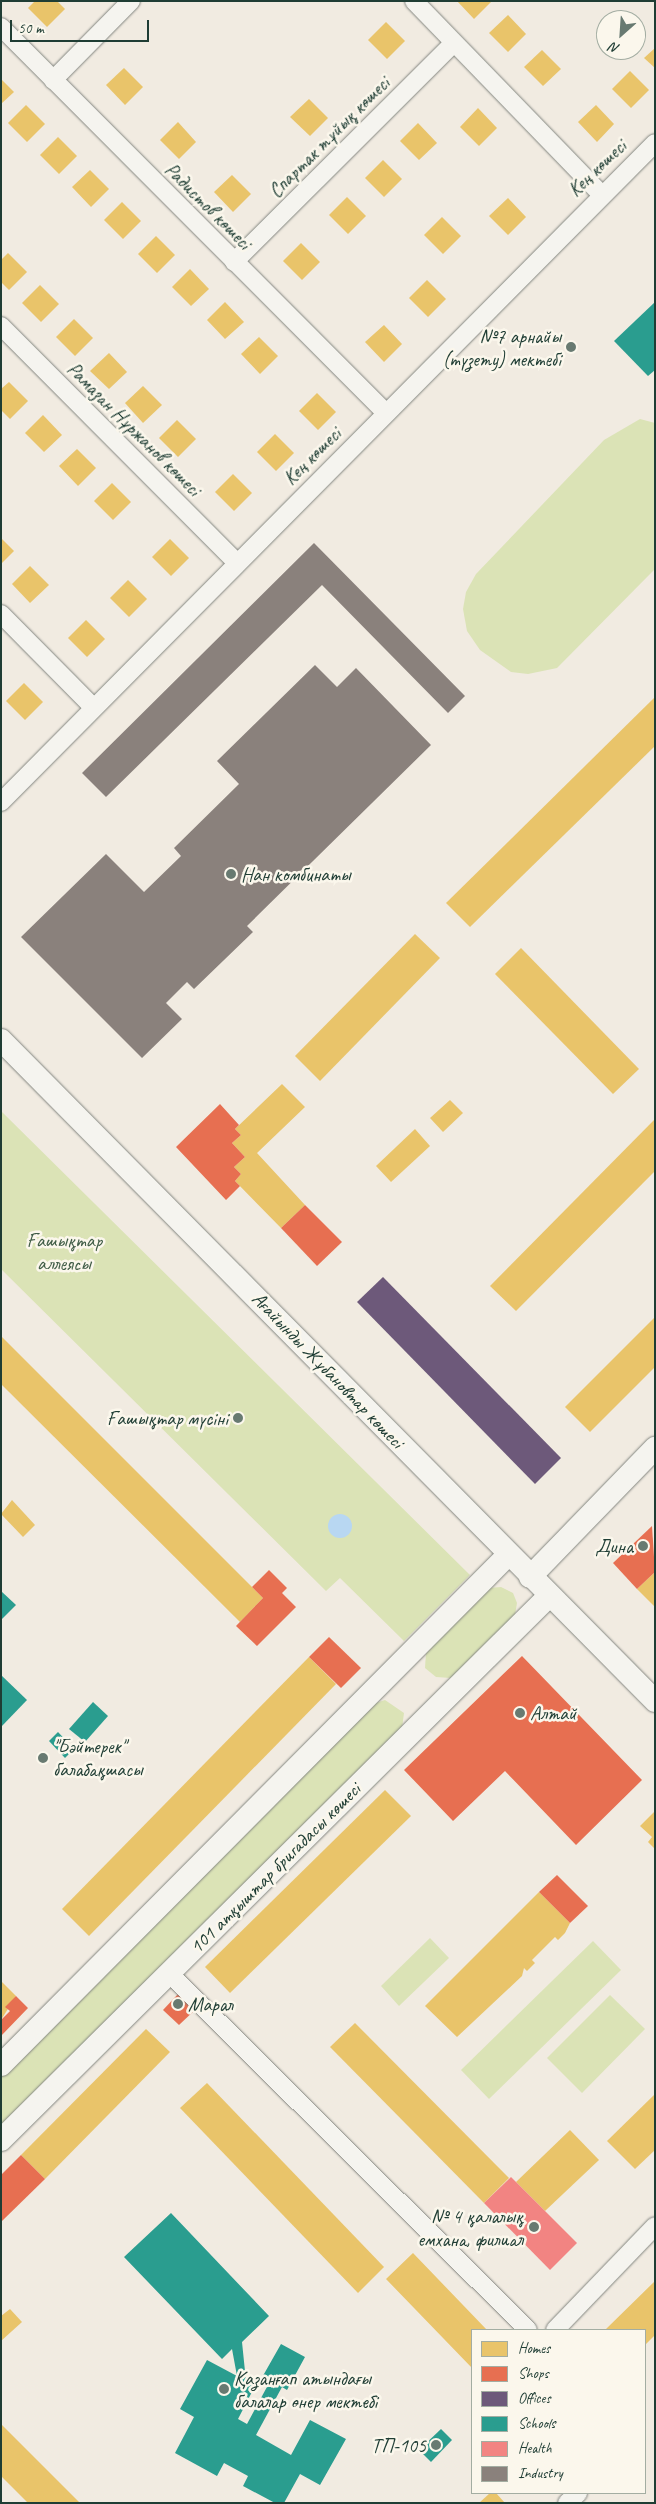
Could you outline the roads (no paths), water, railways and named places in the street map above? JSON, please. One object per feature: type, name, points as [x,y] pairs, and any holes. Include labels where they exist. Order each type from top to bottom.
[{"type":"street","points":[[53,80],[131,1]]},
{"type":"street","points":[[414,1],[600,193]]},
{"type":"street","name":"Радистов көшесі","points":[[1,27],[386,413]]},
{"type":"street","name":"Спартак тұйық көшесі","points":[[234,262],[454,43]]},
{"type":"street","name":"Кең көшесі","points":[[1,802],[236,562],[386,413],[600,193],[655,143]]},
{"type":"street","name":"Рамазан Нұржанов көшесі","points":[[1,326],[236,562]]},
{"type":"street","points":[[1,614],[93,707]]},
{"type":"street","name":"Ағайынды Жұбановтар көшесі","points":[[1,1040],[548,1596],[655,1701]]},
{"type":"street","points":[[530,1577],[655,1448]]},
{"type":"street","points":[[1,2065],[508,1555]]},
{"type":"street","name":"101 атқыштар бригадасы көшесі","points":[[1,2140],[548,1596]]},
{"type":"street","points":[[169,1973],[527,2329]]},
{"type":"street","points":[[556,2329],[655,2226]]},
{"type":"street","points":[[567,2503],[577,2494]]},
{"type":"water","points":[[340,1514],[349,1517],[352,1526],[349,1535],[340,1538],[331,1535],[328,1526],[331,1517]]},
{"type":"place","name":"№7 арнайы (түзету) мектебі","points":[[571,347]]},
{"type":"place","name":"Нан комбинаты","points":[[231,874]]},
{"type":"place","name":"Ғашықтар мүсіні","points":[[238,1418]]},
{"type":"place","name":"Дина","points":[[643,1546]]},
{"type":"place","name":"Алтай","points":[[520,1713]]},
{"type":"place","name":"\"Бәйтерек\" балабақшасы","points":[[43,1758]]},
{"type":"place","name":"Марал","points":[[178,2004]]},
{"type":"place","name":"№ 4 қалалық емхана, филиал","points":[[534,2227]]},
{"type":"place","name":"Қазанғап атындағы балалар өнер мектебі","points":[[224,2389]]},
{"type":"place","name":"ТП-105","points":[[436,2445]]},
{"type":"park label","name":"Ғашықтар аллеясы","points":[[64,1252]]}]
